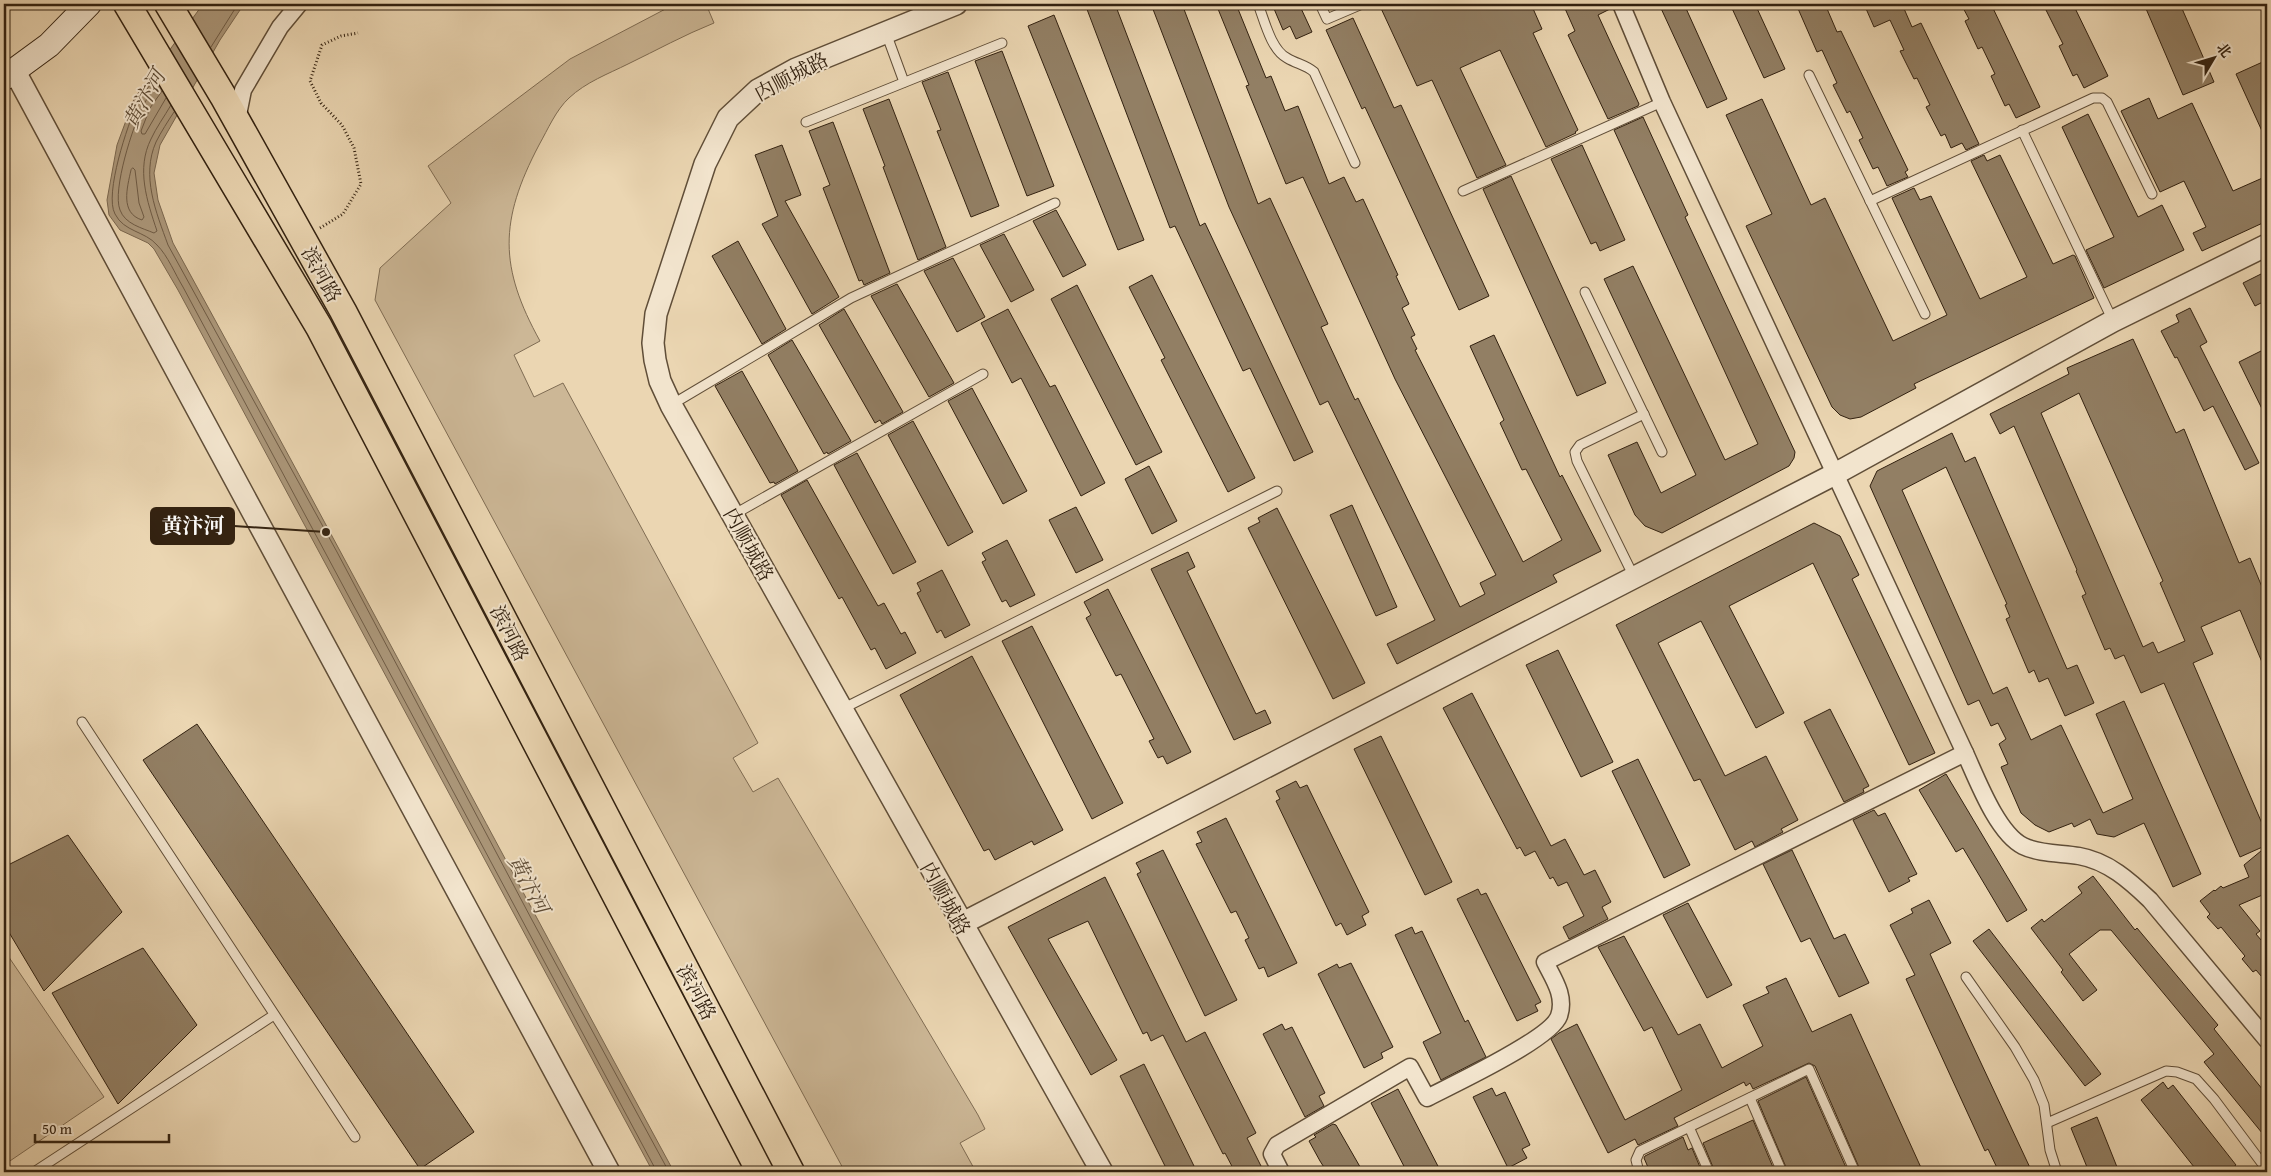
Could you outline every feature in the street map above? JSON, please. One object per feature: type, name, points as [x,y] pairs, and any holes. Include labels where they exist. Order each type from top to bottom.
[{"type":"main road","points":[[9,74],[49,45],[89,4]]},
{"type":"main road","name":"滨河路","points":[[127,4],[319,328],[760,1172]]},
{"type":"main road","name":"滨河路","points":[[174,14],[237,120],[352,329],[791,1172]]},
{"type":"street","points":[[237,120],[243,90],[280,26],[300,4]]},
{"type":"street","name":"内顺城路","points":[[956,4],[796,69],[758,90],[728,118],[705,164],[656,314],[653,343],[660,380],[671,405],[840,710],[1102,1172]]},
{"type":"street","points":[[1620,4],[1662,102],[1989,806],[2022,846],[2082,857],[2112,869],[2130,880],[2150,900],[2267,1040]]},
{"type":"street","points":[[9,74],[609,1172]]},
{"type":"street","points":[[961,924],[1835,474],[2113,321],[2267,245]]},
{"type":"street","points":[[1281,1172],[1272,1154],[1277,1144],[1410,1067],[1427,1098],[1490,1068],[1545,1031],[1559,1017],[1561,994],[1545,962],[1965,753]]},
{"type":"lane","points":[[1258,4],[1278,50],[1285,58],[1306,65],[1314,72],[1355,163]]},
{"type":"lane","points":[[1320,4],[1327,19],[1362,4]]},
{"type":"lane","points":[[885,33],[904,82]]},
{"type":"lane","points":[[806,122],[1002,43]]},
{"type":"lane","points":[[1809,75],[1925,314]]},
{"type":"lane","points":[[1870,201],[2093,98],[2102,98],[2107,102],[2152,194]]},
{"type":"lane","points":[[1463,191],[1662,102]]},
{"type":"lane","points":[[2022,130],[2113,321]]},
{"type":"lane","points":[[671,405],[851,298],[1055,203]]},
{"type":"lane","points":[[1585,292],[1662,452]]},
{"type":"lane","points":[[733,515],[983,374]]},
{"type":"lane","points":[[1634,577],[1575,452],[1580,445],[1644,414]]},
{"type":"lane","points":[[840,710],[1278,491]]},
{"type":"lane","points":[[82,722],[354,1137]]},
{"type":"lane","points":[[1966,977],[2015,1047],[2034,1080],[2044,1105],[2048,1123],[2050,1150],[2057,1172]]},
{"type":"lane","points":[[34,1172],[274,1015]]},
{"type":"lane","points":[[1638,1172],[1636,1160],[1640,1151],[1809,1069],[1855,1172]]},
{"type":"lane","points":[[2048,1123],[2166,1070],[2177,1072],[2196,1080],[2214,1100],[2267,1170]]},
{"type":"lane","points":[[1750,1098],[1782,1172]]},
{"type":"lane","points":[[1689,1128],[1709,1172]]},
{"type":"path","points":[[303,240],[343,214],[361,184],[354,148],[342,126],[321,103],[310,81],[322,46],[341,36],[358,33]]},
{"type":"shaded area","points":[[675,4],[706,4],[714,23],[597,79],[576,92],[556,114],[526,172],[511,221],[509,244],[511,267],[517,290],[540,341],[514,355],[534,397],[563,383],[758,743],[733,758],[753,792],[778,778],[978,1115],[985,1129],[960,1143],[976,1172],[845,1172],[375,300],[380,268],[451,203],[428,166],[570,59]]},
{"type":"shaded area","points":[[4,950],[104,1097],[4,1165]]},
{"type":"water","points":[[203,4],[244,4],[220,40],[160,145],[154,173],[158,200],[173,243],[674,1172],[653,1172],[178,290],[154,249],[148,243],[120,230],[109,215],[107,200],[117,145],[134,99]]},
{"type":"building","points":[[1085,4],[1115,4],[1200,226],[1205,223],[1313,452],[1294,461],[1250,368],[1243,371],[1175,226],[1170,228]]},
{"type":"building","points":[[1151,4],[1182,4],[1258,204],[1270,198],[1328,324],[1321,327],[1355,400],[1358,398],[1460,607],[1485,594],[1480,583],[1496,575],[1395,379],[1303,177],[1286,184],[1246,86],[1249,85],[1216,4],[1236,4],[1266,78],[1271,76],[1285,111],[1298,106],[1329,184],[1344,177],[1356,202],[1363,199],[1398,275],[1396,276],[1409,304],[1402,308],[1415,335],[1411,337],[1417,349],[1415,350],[1523,562],[1562,540],[1526,469],[1522,470],[1500,423],[1504,420],[1470,346],[1494,335],[1560,477],[1562,475],[1601,551],[1553,575],[1557,582],[1397,664],[1387,644],[1435,620],[1328,401],[1320,405],[1229,207]]},
{"type":"building","points":[[1272,4],[1299,4],[1312,32],[1296,39],[1290,26],[1283,30]]},
{"type":"building","points":[[1379,4],[1531,4],[1542,29],[1533,33],[1578,130],[1576,133],[1546,147],[1500,50],[1460,68],[1506,165],[1477,178],[1432,80],[1417,86]]},
{"type":"building","points":[[1563,4],[1611,4],[1612,8],[1598,15],[1639,104],[1638,106],[1608,119],[1568,35],[1575,31]]},
{"type":"building","points":[[1659,4],[1684,4],[1727,99],[1707,108]]},
{"type":"building","points":[[1730,4],[1755,4],[1785,69],[1764,78]]},
{"type":"building","points":[[1796,4],[1825,4],[1837,32],[1841,31],[1908,170],[1905,172],[1908,177],[1887,186],[1878,167],[1873,169],[1859,140],[1863,138],[1850,111],[1847,113],[1833,85],[1837,83],[1822,50],[1817,52]]},
{"type":"building","points":[[1864,4],[1902,4],[1912,27],[1921,23],[1979,144],[1966,150],[1962,143],[1951,148],[1945,134],[1941,136],[1926,107],[1930,105],[1917,78],[1914,79],[1900,51],[1904,50],[1890,20],[1874,27]]},
{"type":"building","points":[[1961,4],[1991,4],[2040,107],[2016,118],[2009,104],[2005,106],[1991,76],[1995,74],[1982,47],[1978,49],[1965,21],[1969,19]]},
{"type":"building","points":[[2043,4],[2073,4],[2108,76],[2084,88],[2077,74],[2073,76],[2059,46],[2063,44]]},
{"type":"building","points":[[2144,4],[2180,4],[2214,82],[2183,95]]},
{"type":"building","points":[[1054,15],[1144,240],[1118,250],[1028,26]]},
{"type":"building","points":[[1353,18],[1394,108],[1401,105],[1489,296],[1459,310],[1365,107],[1362,109],[1326,30]]},
{"type":"building","points":[[1002,51],[1054,186],[1027,196],[975,61]]},
{"type":"building","points":[[2267,60],[2267,142],[2236,74]]},
{"type":"building","points":[[948,72],[999,206],[971,217],[937,131],[941,130],[922,82]]},
{"type":"building","points":[[2149,98],[2158,119],[2192,103],[2233,191],[2267,176],[2267,221],[2202,251],[2193,233],[2206,227],[2184,181],[2160,192],[2121,111]]},
{"type":"building","points":[[889,99],[946,247],[918,260],[863,109]]},
{"type":"building","points":[[1762,99],[1811,205],[1825,198],[1893,341],[1947,315],[1892,198],[1914,188],[1920,200],[1931,196],[1980,299],[2027,277],[1971,161],[1984,155],[1987,161],[2000,155],[2053,264],[2073,255],[2075,256],[2094,298],[1914,384],[1916,388],[1861,417],[1850,419],[1840,415],[1832,407],[1746,226],[1772,214],[1726,115]]},
{"type":"building","points":[[2088,114],[2138,217],[2162,205],[2184,250],[2104,288],[2086,250],[2114,237],[2062,127]]},
{"type":"building","points":[[1643,117],[1688,215],[1685,217],[1795,452],[1789,466],[1662,533],[1645,526],[1635,515],[1608,455],[1637,442],[1661,493],[1696,475],[1604,279],[1633,266],[1725,460],[1758,444],[1614,130]]},
{"type":"building","points":[[833,122],[890,273],[864,285],[862,280],[859,281],[823,188],[830,185],[809,131]]},
{"type":"building","points":[[782,145],[801,195],[785,201],[839,297],[812,314],[762,224],[778,216],[755,155]]},
{"type":"building","points":[[1582,145],[1625,240],[1600,251],[1596,242],[1591,244],[1551,159]]},
{"type":"building","points":[[1511,176],[1606,383],[1577,396],[1483,189]]},
{"type":"building","points":[[1056,210],[1086,265],[1063,277],[1033,221]]},
{"type":"building","points":[[1004,234],[1034,290],[1011,302],[980,245]]},
{"type":"building","points":[[738,241],[786,329],[762,344],[712,256]]},
{"type":"building","points":[[953,258],[985,317],[957,332],[924,271]]},
{"type":"building","points":[[2267,271],[2267,300],[2255,306],[2243,283]]},
{"type":"building","points":[[1152,275],[1255,478],[1228,492],[1161,360],[1165,358],[1129,287]]},
{"type":"building","points":[[897,284],[954,383],[929,397],[871,296]]},
{"type":"building","points":[[1077,285],[1162,452],[1136,465],[1051,299]]},
{"type":"building","points":[[2190,308],[2207,342],[2200,346],[2259,463],[2245,470],[2213,406],[2204,411],[2177,357],[2175,358],[2161,331],[2179,322],[2176,315]]},
{"type":"building","points":[[844,309],[903,412],[882,424],[880,420],[875,423],[819,325]]},
{"type":"building","points":[[1008,309],[1050,387],[1055,385],[1105,483],[1081,496],[1021,378],[1012,383],[981,323]]},
{"type":"building","points":[[2133,339],[2176,433],[2184,429],[2239,563],[2250,558],[2267,599],[2267,674],[2240,610],[2201,627],[2213,654],[2193,663],[2267,835],[2267,845],[2240,857],[2164,683],[2141,693],[2124,655],[2115,659],[2110,648],[2105,650],[2082,596],[2086,594],[2077,570],[2014,426],[2000,434],[1990,414],[2069,374],[2067,368]],"holes":[[[2079,393],[2163,581],[2160,583],[2185,641],[2158,653],[2153,642],[2143,647],[2041,413]]]},
{"type":"building","points":[[792,340],[851,441],[828,454],[827,452],[824,454],[768,355]]},
{"type":"building","points":[[2267,348],[2267,419],[2239,362]]},
{"type":"building","points":[[742,371],[798,471],[775,484],[774,482],[770,483],[715,386]]},
{"type":"building","points":[[972,388],[1027,491],[1003,504],[948,401]]},
{"type":"building","points":[[913,421],[973,532],[948,546],[888,435]]},
{"type":"building","points":[[1952,433],[1965,462],[1975,457],[2067,669],[2077,665],[2094,703],[2065,716],[2048,678],[2039,682],[2034,670],[2029,673],[2006,619],[2010,617],[2005,605],[2007,604],[1946,467],[1902,490],[1993,694],[2007,687],[2031,740],[2061,725],[2103,813],[2133,799],[2096,714],[2124,701],[2201,874],[2173,887],[2144,823],[2114,837],[2097,834],[2090,819],[2074,827],[2072,823],[2049,832],[2035,825],[2021,813],[2001,767],[2008,764],[1999,744],[2006,739],[1998,723],[1991,726],[1979,700],[1968,705],[1870,486],[1877,471]]},
{"type":"building","points":[[857,453],[916,562],[893,574],[834,465]]},
{"type":"building","points":[[1149,466],[1177,521],[1152,534],[1125,479]]},
{"type":"building","points":[[807,480],[878,606],[884,603],[901,634],[905,632],[916,653],[886,669],[875,648],[871,650],[842,597],[839,599],[781,495]]},
{"type":"building","points":[[1352,505],[1397,607],[1376,616],[1330,515]]},
{"type":"building","points":[[1076,507],[1103,560],[1076,573],[1049,520]]},
{"type":"building","points":[[1277,508],[1365,683],[1333,699],[1248,528],[1260,522],[1258,518]]},
{"type":"building","points":[[1814,523],[1840,536],[1859,575],[1852,579],[1935,753],[1909,765],[1813,563],[1729,606],[1784,713],[1756,728],[1701,621],[1658,643],[1725,776],[1766,756],[1798,820],[1781,829],[1783,832],[1755,847],[1752,841],[1735,850],[1700,779],[1694,781],[1616,625]]},
{"type":"building","points":[[1007,540],[1035,595],[1010,607],[1006,600],[1002,602],[982,562],[986,560],[982,553]]},
{"type":"building","points":[[1188,552],[1195,567],[1187,571],[1256,714],[1265,710],[1271,723],[1234,740],[1151,569]]},
{"type":"building","points":[[942,570],[970,625],[945,638],[941,630],[937,633],[917,593],[921,591],[917,583]]},
{"type":"building","points":[[1108,589],[1191,752],[1167,764],[1163,756],[1158,758],[1149,741],[1154,739],[1121,674],[1116,676],[1086,618],[1091,615],[1084,602]]},
{"type":"building","points":[[1032,626],[1123,803],[1092,819],[1002,641]]},
{"type":"building","points":[[1558,650],[1613,762],[1581,777],[1526,665]]},
{"type":"building","points":[[972,656],[1063,830],[1034,845],[1032,841],[995,860],[989,849],[984,851],[900,695]]},
{"type":"building","points":[[1472,693],[1551,846],[1565,839],[1584,875],[1595,870],[1611,902],[1602,907],[1608,919],[1569,939],[1563,927],[1584,916],[1567,882],[1558,886],[1553,877],[1550,879],[1535,851],[1525,856],[1520,847],[1517,849],[1443,708]]},
{"type":"building","points":[[1830,709],[1869,786],[1863,789],[1864,792],[1844,802],[1804,722]]},
{"type":"building","points":[[197,724],[474,1132],[420,1169],[143,760]]},
{"type":"building","points":[[1381,736],[1452,882],[1425,895],[1354,749]]},
{"type":"building","points":[[1638,759],[1690,865],[1664,878],[1612,771]]},
{"type":"building","points":[[1946,774],[2027,910],[2007,922],[1963,848],[1956,852],[1919,790]]},
{"type":"building","points":[[1296,781],[1300,788],[1307,785],[1369,912],[1362,916],[1366,925],[1347,935],[1341,923],[1336,926],[1276,801],[1280,799],[1276,791]]},
{"type":"building","points":[[1874,810],[1878,816],[1885,813],[1917,874],[1908,878],[1910,881],[1889,892],[1853,820]]},
{"type":"building","points":[[1226,818],[1297,963],[1268,977],[1264,967],[1259,969],[1245,940],[1249,938],[1236,911],[1231,913],[1196,844],[1202,842],[1197,832]]},
{"type":"building","points":[[68,835],[122,912],[44,991],[4,924],[4,867]]},
{"type":"building","points":[[2267,846],[2267,893],[2239,905],[2260,931],[2256,934],[2267,947],[2267,983],[2256,970],[2253,972],[2242,959],[2245,956],[2221,927],[2218,929],[2207,917],[2210,914],[2200,901],[2221,886],[2223,888],[2249,877],[2244,865]]},
{"type":"building","points":[[1163,850],[1237,1000],[1205,1016],[1137,874],[1141,872],[1136,863]]},
{"type":"building","points":[[1792,850],[1834,939],[1845,934],[1869,983],[1839,997],[1810,938],[1801,942],[1763,864]]},
{"type":"building","points":[[2093,876],[2135,930],[2137,928],[2218,1025],[2214,1029],[2267,1095],[2267,1139],[2204,1062],[2214,1054],[2111,930],[2100,930],[2069,954],[2097,990],[2083,1001],[2061,972],[2063,970],[2031,928],[2042,919],[2044,922],[2082,893],[2078,887]]},
{"type":"building","points":[[1105,877],[1186,1042],[1205,1032],[1256,1133],[1247,1138],[1264,1172],[1235,1172],[1225,1153],[1223,1154],[1163,1035],[1151,1041],[1147,1032],[1143,1034],[1088,921],[1048,939],[1117,1060],[1091,1075],[1008,927]]},
{"type":"building","points":[[1478,889],[1481,895],[1486,893],[1541,1002],[1535,1005],[1538,1011],[1517,1021],[1457,899]]},
{"type":"building","points":[[1929,900],[1951,943],[1930,954],[2032,1172],[1999,1172],[1988,1149],[1985,1151],[1906,979],[1915,975],[1890,925],[1913,913],[1911,909]]},
{"type":"building","points":[[1688,903],[1732,985],[1707,998],[1663,915]]},
{"type":"building","points":[[1412,927],[1415,934],[1422,931],[1465,1022],[1468,1020],[1486,1057],[1441,1080],[1423,1042],[1441,1033],[1395,935]]},
{"type":"building","points":[[1989,929],[2101,1074],[2085,1086],[1973,941]]},
{"type":"building","points":[[1624,936],[1678,1035],[1700,1024],[1722,1068],[1763,1046],[1743,1005],[1769,993],[1766,987],[1786,978],[1812,1032],[1851,1014],[1923,1172],[1861,1172],[1815,1066],[1809,1063],[1753,1089],[1750,1083],[1746,1086],[1744,1082],[1674,1118],[1678,1126],[1638,1145],[1635,1139],[1608,1153],[1551,1039],[1577,1024],[1625,1120],[1682,1090],[1652,1027],[1644,1031],[1598,947]]},
{"type":"building","points":[[143,948],[197,1025],[118,1104],[52,993]]},
{"type":"building","points":[[1351,963],[1393,1047],[1381,1053],[1383,1058],[1364,1068],[1318,974],[1337,964],[1339,968]]},
{"type":"building","points":[[1282,1024],[1285,1030],[1292,1027],[1325,1093],[1319,1096],[1324,1106],[1305,1117],[1263,1034]]},
{"type":"building","points":[[1144,1064],[1194,1166],[1181,1172],[1168,1172],[1120,1076]]},
{"type":"building","points":[[1806,1077],[1848,1172],[1788,1172],[1758,1101]]},
{"type":"building","points":[[2163,1082],[2168,1089],[2173,1085],[2236,1165],[2227,1172],[2198,1172],[2141,1100]]},
{"type":"building","points":[[1492,1088],[1496,1096],[1505,1092],[1530,1145],[1522,1149],[1527,1158],[1508,1168],[1473,1097]]},
{"type":"building","points":[[1398,1089],[1441,1172],[1407,1172],[1371,1103]]},
{"type":"building","points":[[2097,1117],[2119,1172],[2089,1172],[2071,1128]]},
{"type":"building","points":[[1753,1120],[1775,1172],[1715,1172],[1703,1143]]},
{"type":"building","points":[[1333,1124],[1336,1125],[1363,1172],[1327,1172],[1320,1161],[1309,1141],[1316,1137],[1314,1135]]},
{"type":"building","points":[[1683,1137],[1688,1150],[1692,1148],[1702,1172],[1650,1172],[1644,1158],[1645,1156]]},
{"type":"place","name":"黄汴河","points":[[326,532]]}]
